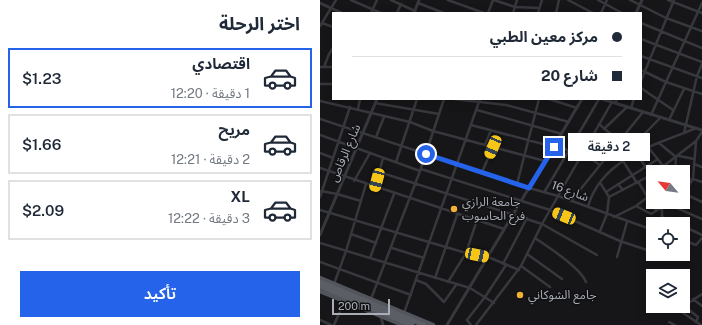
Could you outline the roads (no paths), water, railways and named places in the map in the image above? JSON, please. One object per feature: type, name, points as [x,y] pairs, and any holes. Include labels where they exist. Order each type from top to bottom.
[{"type":"highway","points":[[320,282],[423,323]]},
{"type":"highway","points":[[320,286],[407,325]]},
{"type":"main road","points":[[320,278],[423,323],[432,325]]},
{"type":"main road","points":[[320,291],[344,302],[407,325]]},
{"type":"street","points":[[320,26],[336,0]]},
{"type":"street","points":[[352,0],[379,12]]},
{"type":"street","points":[[372,12],[377,0]]},
{"type":"street","points":[[391,0],[414,12],[419,1],[442,12]]},
{"type":"street","points":[[448,0],[481,12]]},
{"type":"street","points":[[488,12],[494,0],[515,7],[539,8]]},
{"type":"street","points":[[513,12],[517,0]]},
{"type":"street","points":[[536,0],[542,1],[538,12]]},
{"type":"street","points":[[556,12],[559,0]]},
{"type":"street","points":[[568,0],[591,12]]},
{"type":"street","points":[[598,0],[617,12]]},
{"type":"street","points":[[601,12],[607,0]]},
{"type":"street","points":[[630,0],[666,18],[702,31]]},
{"type":"street","points":[[636,12],[642,0]]},
{"type":"street","points":[[668,0],[702,13]]},
{"type":"street","points":[[642,79],[673,1]]},
{"type":"street","points":[[320,3],[340,12]]},
{"type":"street","points":[[651,115],[674,68],[702,3]]},
{"type":"street","points":[[397,12],[401,4]]},
{"type":"street","points":[[322,23],[332,27]]},
{"type":"street","points":[[642,23],[702,48]]},
{"type":"street","points":[[642,39],[702,63],[693,91],[684,133]]},
{"type":"street","points":[[324,67],[332,50]]},
{"type":"street","points":[[642,56],[702,78]]},
{"type":"street","points":[[320,67],[332,66]]},
{"type":"street","points":[[642,70],[666,82],[702,94]]},
{"type":"street","points":[[320,84],[332,84]]},
{"type":"street","points":[[642,89],[674,110]]},
{"type":"street","points":[[669,120],[684,89]]},
{"type":"street","points":[[358,109],[360,100]]},
{"type":"street","name":"شارع الرقاص","points":[[320,235],[376,100]]},
{"type":"street","points":[[396,162],[417,100]]},
{"type":"street","points":[[371,299],[392,248],[444,100]]},
{"type":"street","points":[[404,314],[430,242],[440,209],[477,110],[479,100],[536,112],[569,122]]},
{"type":"street","points":[[517,184],[526,155],[539,100]]},
{"type":"street","points":[[552,100],[577,108]]},
{"type":"street","points":[[447,325],[581,100]]},
{"type":"street","points":[[545,191],[599,100]]},
{"type":"street","points":[[604,129],[629,107],[633,100]]},
{"type":"street","points":[[320,101],[410,122],[433,131],[546,161]]},
{"type":"street","points":[[476,325],[519,270],[542,224],[581,155],[599,124],[615,101],[651,115],[702,131],[696,141],[667,165]]},
{"type":"street","points":[[375,103],[414,108],[439,114]]},
{"type":"street","points":[[320,197],[350,107]]},
{"type":"street","points":[[477,110],[562,134]]},
{"type":"street","points":[[571,201],[643,112]]},
{"type":"street","points":[[376,137],[384,117]]},
{"type":"street","points":[[629,150],[660,118]]},
{"type":"street","name":"شارع 16","points":[[320,120],[343,126],[529,188],[545,191],[646,228]]},
{"type":"street","points":[[599,124],[619,142],[635,153],[646,167],[606,192]]},
{"type":"street","points":[[471,125],[554,147]]},
{"type":"street","points":[[588,207],[591,198],[611,169],[635,153],[696,128]]},
{"type":"street","points":[[485,145],[491,130]]},
{"type":"street","points":[[320,134],[383,158],[420,170],[452,177],[550,210],[620,241],[646,250]]},
{"type":"street","points":[[690,184],[693,179],[696,141]]},
{"type":"street","points":[[557,142],[568,151],[581,155],[600,165]]},
{"type":"street","points":[[658,143],[677,157],[694,159]]},
{"type":"street","points":[[482,172],[493,147]]},
{"type":"street","points":[[648,147],[662,165]]},
{"type":"street","points":[[320,153],[333,158]]},
{"type":"street","points":[[354,181],[370,153]]},
{"type":"street","points":[[676,165],[677,157]]},
{"type":"street","points":[[375,188],[383,158]]},
{"type":"street","points":[[649,165],[658,159]]},
{"type":"street","points":[[623,161],[646,195]]},
{"type":"street","points":[[694,164],[702,167]]},
{"type":"street","points":[[320,168],[375,188],[504,229]]},
{"type":"street","points":[[379,172],[527,218],[542,224],[597,255]]},
{"type":"street","points":[[609,197],[646,178]]},
{"type":"street","points":[[690,178],[702,182]]},
{"type":"street","points":[[334,284],[346,251],[366,184]]},
{"type":"street","points":[[600,231],[607,214],[609,197],[601,184]]},
{"type":"street","points":[[618,184],[623,190]]},
{"type":"street","points":[[321,191],[338,194],[361,201]]},
{"type":"street","points":[[370,258],[394,194]]},
{"type":"street","points":[[690,197],[702,202]]},
{"type":"street","points":[[614,217],[636,206],[646,198]]},
{"type":"street","points":[[636,206],[651,214],[659,209]]},
{"type":"street","points":[[662,209],[662,217]]},
{"type":"street","points":[[682,209],[702,219]]},
{"type":"street","points":[[320,210],[466,253],[488,257],[519,270]]},
{"type":"street","points":[[435,278],[457,215]]},
{"type":"street","points":[[470,325],[467,320],[485,297],[505,264],[527,218]]},
{"type":"street","points":[[448,282],[466,253],[477,220]]},
{"type":"street","points":[[617,257],[620,241],[627,222]]},
{"type":"street","points":[[690,230],[702,236],[696,245],[690,243]]},
{"type":"street","points":[[351,234],[376,243]]},
{"type":"street","points":[[535,238],[577,270],[585,277],[586,282]]},
{"type":"street","points":[[320,243],[470,288],[494,303]]},
{"type":"street","points":[[392,248],[424,258]]},
{"type":"street","points":[[527,254],[562,279]]},
{"type":"street","points":[[320,262],[411,295]]},
{"type":"street","points":[[521,266],[550,287]]},
{"type":"street","points":[[416,280],[426,284],[444,302],[456,285]]},
{"type":"street","points":[[696,322],[698,317],[684,306],[702,294]]},
{"type":"street","points":[[694,299],[696,303],[702,306]]},
{"type":"street","points":[[320,320],[333,325],[344,302]]},
{"type":"street","points":[[683,313],[701,325]]},
{"type":"street","points":[[380,316],[384,325]]},
{"type":"street","points":[[669,322],[675,325]]},
{"type":"place","name":"جامعة الرازي فرع الحاسوب","points":[[454,209]]},
{"type":"place","name":"جامع الشوكاني","points":[[520,295]]}]
